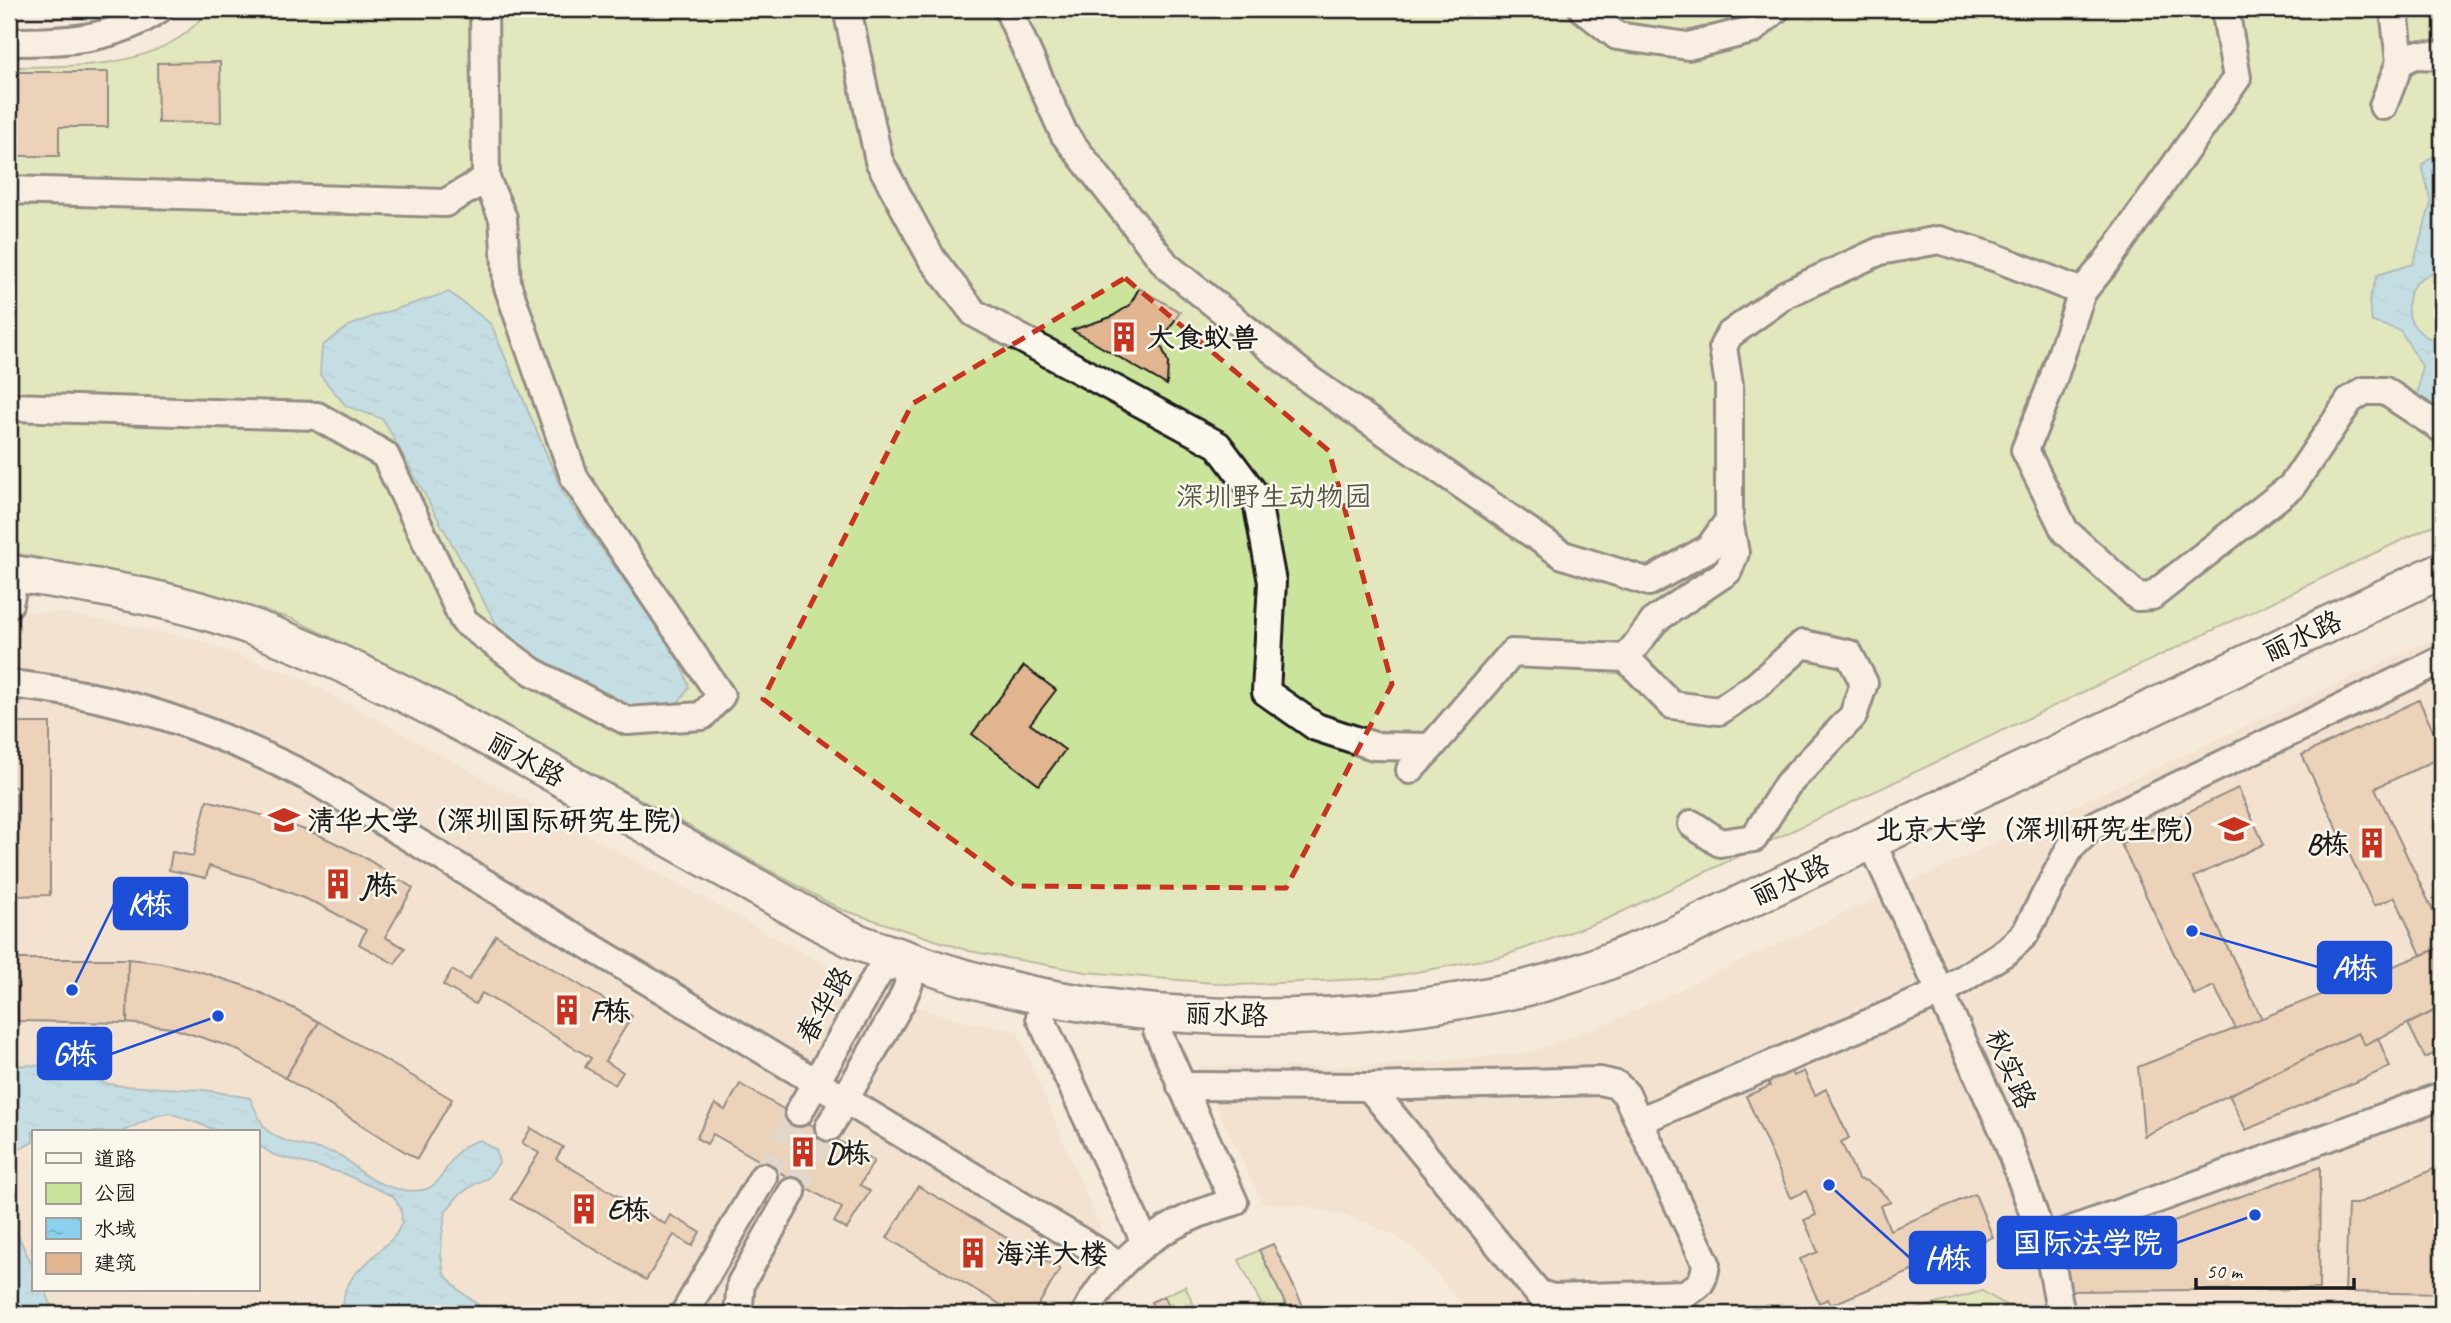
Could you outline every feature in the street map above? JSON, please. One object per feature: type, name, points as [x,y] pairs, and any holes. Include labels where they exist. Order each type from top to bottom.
[{"type":"main road","name":"丽水路","points":[[897,971],[961,978],[1121,1008],[1272,1016],[1347,1013],[1442,1003],[1529,987],[1605,962],[1676,934],[2442,570]]},
{"type":"main road","name":"丽水路","points":[[10,589],[106,587],[174,603],[248,626],[322,654],[435,708],[854,941],[897,971],[951,997],[1040,1017],[1157,1030],[1281,1032],[1442,1020],[1535,1003],[1615,978],[1674,954],[2442,593]]},
{"type":"street","points":[[9,42],[59,42],[104,36],[144,20],[159,9]]},
{"type":"street","points":[[9,407],[317,416],[384,455],[464,621],[533,672],[627,722],[702,716],[721,696],[575,479],[507,284],[503,218],[486,178],[484,9]]},
{"type":"street","points":[[847,9],[879,161],[932,259],[974,313],[1218,445],[1255,496],[1272,582],[1266,692],[1316,727],[1374,746],[1431,747]]},
{"type":"street","points":[[1008,9],[1064,134],[1167,266],[1310,380],[1563,555],[1649,582],[1709,548],[1729,520]]},
{"type":"street","points":[[1583,9],[1617,36],[1688,46],[1752,30],[1776,9]]},
{"type":"street","points":[[2225,9],[2237,78],[2105,264],[2082,292],[2050,388],[2025,450],[2065,531],[2138,597],[2152,596],[2292,486],[2350,400],[2364,391],[2385,391],[2442,429]]},
{"type":"street","points":[[2383,106],[2400,62],[2394,9]]},
{"type":"street","points":[[2400,62],[2415,55],[2442,56]]},
{"type":"street","points":[[9,190],[445,203],[486,178]]},
{"type":"street","points":[[1626,658],[1655,620],[1728,571],[1735,553],[1729,520],[1729,385],[1723,347],[1729,335],[1786,294],[1880,251],[1939,240],[1994,257],[2082,292]]},
{"type":"street","points":[[1410,770],[1512,653],[1626,658],[1672,705],[1719,711],[1757,685],[1803,644],[1849,654],[1864,684],[1853,716],[1787,785],[1755,838],[1720,843],[1692,824]]},
{"type":"street","points":[[1639,1121],[1942,992],[2007,951],[2025,934],[2070,848],[2093,826],[2442,660]]},
{"type":"street","points":[[9,684],[57,689],[118,701],[192,724],[258,751],[312,779],[1120,1265]]},
{"type":"street","name":"秋实路","points":[[1879,858],[2005,1134],[2051,1262],[2061,1314]]},
{"type":"street","points":[[829,1127],[901,1002],[897,971]]},
{"type":"street","name":"春华路","points":[[799,1112],[816,1083],[897,971]]},
{"type":"street","points":[[1040,1017],[1145,1242]]},
{"type":"street","points":[[1085,1314],[1104,1284],[1145,1242],[1187,1217],[1234,1202],[1157,1030]]},
{"type":"street","points":[[1181,1086],[1369,1087],[1600,1081],[1616,1085],[1626,1094],[1706,1263],[1705,1279],[1698,1287],[1684,1294],[1553,1298],[1539,1294],[1369,1087]]},
{"type":"street","points":[[2044,1240],[2442,1096]]},
{"type":"street","points":[[684,1314],[763,1177]]},
{"type":"street","points":[[738,1314],[741,1283],[792,1192]]},
{"type":"street","points":[[712,1266],[741,1283]]},
{"type":"highlighted area","points":[[1125,278],[1329,451],[1392,684],[1286,888],[1015,886],[763,699],[912,404]]},
{"type":"shaded area","name":"清华大学（深圳国际研究生院）","points":[[9,610],[68,614],[191,638],[299,677],[884,997],[955,1019],[1017,1031],[1125,1287],[1107,1314],[9,1314]]},
{"type":"shaded area","name":"北京大学（深圳研究生院）","points":[[2442,635],[2442,1314],[2021,1314],[1982,1291],[1900,1314],[1466,1314],[1459,1301],[1421,1255],[1393,1234],[1351,1217],[1301,1206],[1262,1203],[1198,1066],[1337,1067],[1444,1061],[1532,1052],[1610,1022]]},
{"type":"green space","name":"深圳野生动物园","points":[[211,9],[2442,9],[2442,521],[1607,919],[1503,956],[1384,978],[1237,985],[1086,972],[969,951],[840,909],[470,706],[293,619],[151,579],[9,552],[9,67],[96,64],[139,56],[179,38]]},
{"type":"green space","points":[[1259,1250],[1290,1313],[1288,1314],[1266,1314],[1239,1260]]},
{"type":"green space","points":[[1185,1286],[1198,1314],[1173,1314],[1164,1296]]},
{"type":"green space","points":[[1982,1291],[2021,1314],[1900,1314]]},
{"type":"water","points":[[2442,149],[2442,272],[2427,275],[2416,283],[2407,305],[2416,328],[2427,337],[2442,342],[2442,415],[2416,403],[2422,366],[2400,330],[2372,322],[2369,301],[2377,275],[2413,264],[2431,203],[2422,165]]},
{"type":"water","points":[[449,292],[491,324],[564,495],[679,658],[689,687],[675,707],[633,711],[546,671],[503,636],[383,419],[346,406],[320,375],[322,346],[349,326]]},
{"type":"water","points":[[85,1065],[103,1083],[205,1090],[250,1098],[263,1124],[276,1137],[339,1155],[371,1179],[403,1190],[419,1191],[433,1185],[460,1150],[480,1140],[496,1150],[499,1163],[488,1178],[459,1195],[446,1211],[441,1256],[444,1274],[459,1290],[490,1314],[342,1314],[345,1290],[354,1275],[395,1236],[402,1223],[401,1209],[393,1196],[342,1173],[274,1155],[259,1145],[259,1130],[216,1130],[170,1113],[158,1115],[125,1130],[32,1130],[32,1143],[9,1159],[9,1067]]},
{"type":"water","points":[[9,1217],[32,1265],[32,1292],[46,1292],[55,1314],[9,1314]]},
{"type":"building","points":[[1706,9],[1743,9],[1740,16],[1731,20]]},
{"type":"building","points":[[220,62],[221,122],[158,123],[157,63]]},
{"type":"building","points":[[9,72],[108,72],[108,127],[59,127],[59,156],[9,156]]},
{"type":"building","name":"大食蚁兽","points":[[1139,288],[1180,312],[1160,343],[1168,362],[1167,385],[1072,330],[1111,317],[1130,305]]},
{"type":"building","points":[[1024,666],[1056,690],[1030,724],[1065,750],[1039,785],[972,734]]},
{"type":"building","name":"B栋","points":[[2419,700],[2442,750],[2442,757],[2375,788],[2442,930],[2442,947],[2421,955],[2395,897],[2374,906],[2302,755]]},
{"type":"building","points":[[9,723],[50,723],[50,895],[9,896],[9,830],[16,830],[16,787],[9,787]]},
{"type":"building","points":[[2238,788],[2264,844],[2194,877],[2262,1019],[2236,1029],[2214,986],[2194,995],[2121,844]]},
{"type":"building","name":"J栋","points":[[207,800],[319,835],[362,856],[413,888],[385,937],[405,948],[395,964],[359,944],[366,930],[318,904],[258,880],[209,866],[206,878],[169,870],[172,852],[193,856]]},
{"type":"building","name":"F栋","points":[[496,935],[632,1016],[605,1061],[623,1072],[615,1085],[585,1067],[591,1058],[482,993],[475,1004],[443,985],[452,970],[469,980]]},
{"type":"building","points":[[2442,947],[2442,1007],[2365,1045],[2358,1033],[2144,1136],[2138,1067]]},
{"type":"building","points":[[17,959],[128,959],[127,1023],[18,1021]]},
{"type":"building","points":[[128,959],[202,972],[248,987],[319,1022],[285,1078],[234,1048],[172,1028],[127,1023]]},
{"type":"building","points":[[2442,1007],[2442,1050],[2425,1058],[2408,1024]]},
{"type":"building","points":[[319,1022],[452,1099],[417,1159],[285,1078]]},
{"type":"building","points":[[2358,1033],[2365,1045],[2378,1038],[2390,1067],[2246,1130],[2229,1095]]},
{"type":"building","points":[[1791,1069],[1794,1076],[1804,1071],[1815,1095],[1826,1089],[1849,1138],[1841,1142],[1858,1179],[1879,1189],[1891,1202],[1880,1206],[1890,1230],[1975,1194],[1993,1237],[1831,1305],[1828,1299],[1819,1303],[1800,1259],[1818,1252],[1804,1220],[1816,1215],[1806,1191],[1791,1198],[1746,1096],[1770,1086],[1767,1080]]},
{"type":"building","name":"D栋","points":[[740,1084],[874,1161],[860,1185],[870,1191],[847,1229],[834,1222],[842,1208],[713,1134],[707,1144],[696,1138],[715,1104],[725,1110]]},
{"type":"building","name":"E栋","points":[[531,1128],[563,1147],[556,1159],[665,1224],[670,1215],[700,1232],[692,1246],[674,1235],[646,1280],[511,1199],[539,1153],[522,1143]]},
{"type":"building","points":[[2442,1165],[2442,1294],[2345,1292],[2348,1204],[2357,1204]]},
{"type":"building","points":[[2320,1167],[2319,1289],[2067,1291],[2060,1263]]},
{"type":"building","name":"海洋大楼","points":[[918,1186],[1060,1269],[1033,1314],[1017,1314],[887,1238]]},
{"type":"building","points":[[1273,1244],[1307,1314],[1288,1314],[1290,1313],[1259,1250]]},
{"type":"building","points":[[1164,1296],[1173,1314],[1157,1314],[1151,1302]]},
{"type":"tunnel","points":[[763,1177],[799,1112]]},
{"type":"tunnel","points":[[792,1192],[829,1127]]},
{"type":"place","name":"大食蚁兽","points":[[1124,337]]},
{"type":"place","name":"清华大学（深圳国际研究生院）","points":[[284,820]]},
{"type":"place","name":"北京大学（深圳研究生院）","points":[[2234,829]]},
{"type":"place","name":"B栋","points":[[2372,843]]},
{"type":"place","name":"J栋","points":[[338,884]]},
{"type":"place","name":"A栋","points":[[2192,931]]},
{"type":"place","name":"K栋","points":[[72,990]]},
{"type":"place","name":"F栋","points":[[567,1010]]},
{"type":"place","name":"G栋","points":[[218,1016]]},
{"type":"place","name":"D栋","points":[[803,1152]]},
{"type":"place","name":"H栋","points":[[1829,1185]]},
{"type":"place","name":"E栋","points":[[584,1209]]},
{"type":"place","name":"国际法学院","points":[[2255,1215]]},
{"type":"place","name":"海洋大楼","points":[[973,1253]]}]
